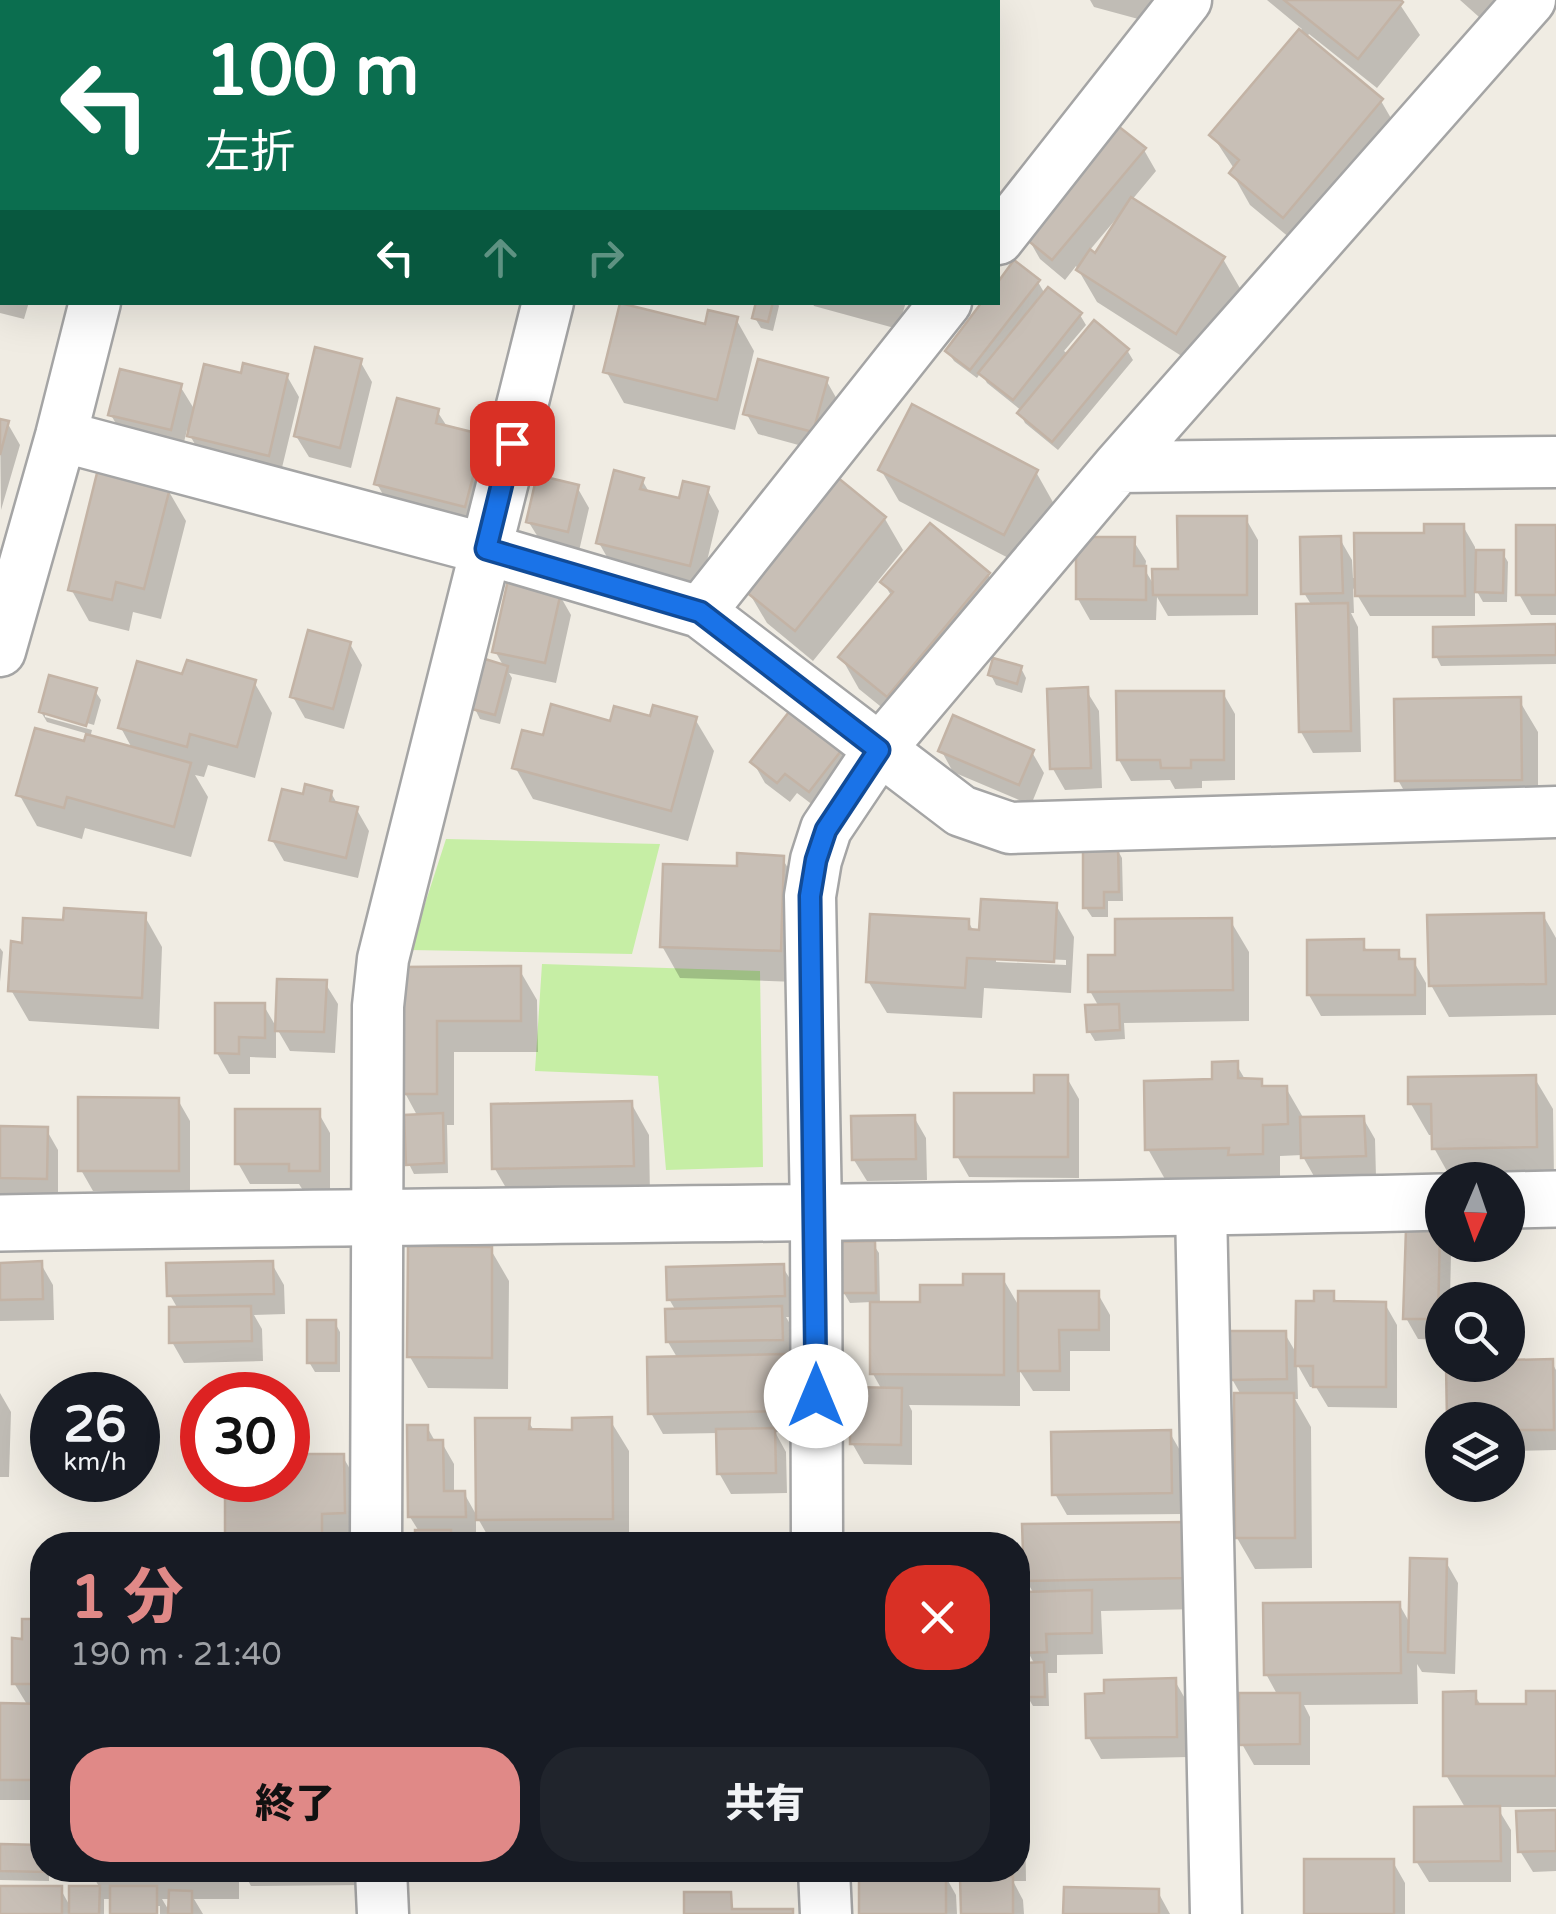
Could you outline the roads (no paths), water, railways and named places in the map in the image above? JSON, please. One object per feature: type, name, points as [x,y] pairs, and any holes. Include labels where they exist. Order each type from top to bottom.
[{"type":"street","points":[[1000,235],[1186,0]]},
{"type":"street","points":[[817,1532],[810,896],[826,830],[879,750],[1118,466],[1530,0]]},
{"type":"street","points":[[0,651],[94,305]]},
{"type":"street","points":[[376,1532],[378,1006],[383,959],[547,305]]},
{"type":"street","points":[[700,612],[944,305]]},
{"type":"street","points":[[61,436],[486,549],[700,612],[962,810],[1010,828],[1556,812]]},
{"type":"street","points":[[1118,466],[1556,462]]},
{"type":"street","points":[[1525,1200],[1556,1199]]},
{"type":"street","points":[[0,1222],[1425,1202]]},
{"type":"street","points":[[1201,1208],[1216,1914]]},
{"type":"street","points":[[382,1882],[383,1914]]},
{"type":"street","points":[[825,1882],[826,1914]]}]
